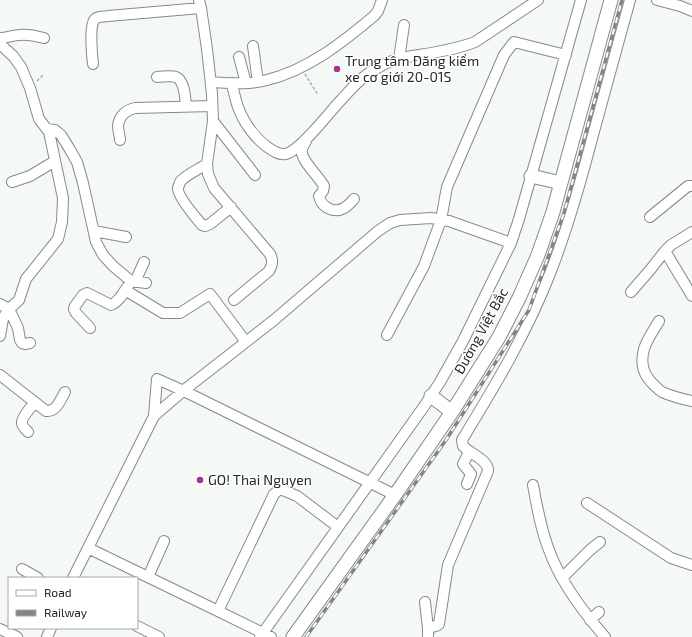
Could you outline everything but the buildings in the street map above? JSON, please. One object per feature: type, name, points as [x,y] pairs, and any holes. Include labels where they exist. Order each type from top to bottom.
[{"type":"main road","name":"Đường Việt Bắc","points":[[293,637],[452,412],[499,337],[519,298],[543,241],[553,212],[611,0]]},
{"type":"main road","points":[[531,176],[561,183]]},
{"type":"main road","points":[[431,396],[452,412]]},
{"type":"street","points":[[211,82],[258,82],[285,75],[302,67],[348,38],[374,16],[378,11],[382,0]]},
{"type":"street","points":[[232,83],[240,113],[246,123],[261,142],[271,150],[279,154],[287,154],[308,138],[341,100],[367,74],[399,59],[446,51],[475,42],[538,0]]},
{"type":"street","points":[[88,548],[218,610],[264,636],[338,527],[431,396],[463,341],[511,243],[581,0]]},
{"type":"street","points":[[428,632],[439,624],[448,565],[488,471],[486,464],[462,446],[462,440],[511,356],[533,313],[551,271],[575,200],[630,0]]},
{"type":"street","points":[[657,0],[692,11]]},
{"type":"street","points":[[93,64],[92,28],[95,19],[200,4],[211,82],[213,121],[207,164],[208,174],[214,188],[273,259],[269,271],[234,300]]},
{"type":"street","points":[[399,59],[404,24]]},
{"type":"street","points":[[0,38],[6,38],[19,34],[44,38]]},
{"type":"street","points":[[387,335],[424,266],[441,220],[447,187],[504,55],[514,42],[566,55]]},
{"type":"street","points":[[0,44],[13,56],[21,67],[30,88],[40,119],[49,132],[63,198],[62,222],[58,239],[26,279],[19,300],[5,307]]},
{"type":"street","points":[[253,46],[258,82]]},
{"type":"street","points":[[239,57],[246,83]]},
{"type":"street","points":[[157,77],[173,76],[180,80],[183,87],[186,106]]},
{"type":"street","points":[[120,140],[118,126],[124,113],[129,109],[212,106]]},
{"type":"street","points":[[213,121],[255,175]]},
{"type":"street","points":[[47,129],[55,130],[61,135],[76,162],[83,183],[96,242],[103,255],[113,266],[133,281],[146,283]]},
{"type":"street","points":[[308,138],[301,153],[324,186],[319,196],[324,206],[332,210],[343,209],[354,199]]},
{"type":"street","points":[[12,182],[30,176],[55,161]]},
{"type":"street","points":[[207,164],[180,182],[178,192],[182,200],[202,225],[205,226],[210,224],[230,207]]},
{"type":"street","points":[[650,217],[688,186],[692,186]]},
{"type":"street","points":[[154,416],[274,320],[378,231],[390,223],[400,220],[431,218],[449,221],[511,243]]},
{"type":"street","points":[[94,231],[126,237]]},
{"type":"street","points":[[631,292],[671,245],[692,232]]},
{"type":"street","points":[[665,251],[692,296]]},
{"type":"street","points":[[90,328],[74,309],[83,295],[88,293],[111,305],[115,303],[133,281],[144,262]]},
{"type":"street","points":[[125,290],[163,312],[168,313],[180,313],[210,294],[246,342]]},
{"type":"street","points":[[0,336],[5,315],[5,307]]},
{"type":"street","points":[[5,307],[18,328],[22,343],[30,343]]},
{"type":"street","points":[[659,321],[645,347],[643,354],[643,369],[645,375],[661,391],[692,401]]},
{"type":"street","points":[[0,375],[46,411],[55,409],[65,392]]},
{"type":"street","points":[[74,577],[154,416],[157,379],[394,495]]},
{"type":"street","points":[[28,432],[22,424],[22,421],[35,402]]},
{"type":"street","points":[[467,484],[471,474],[463,464],[469,452]]},
{"type":"street","points":[[533,485],[539,516],[549,550],[562,578],[590,620],[605,637]]},
{"type":"street","points":[[218,610],[274,494],[280,489],[297,496],[338,527]]},
{"type":"street","points":[[587,503],[671,558],[692,565]]},
{"type":"street","points":[[148,577],[164,541]]},
{"type":"street","points":[[562,578],[600,542]]},
{"type":"street","points":[[22,569],[36,577]]},
{"type":"street","points":[[425,602],[428,632]]},
{"type":"street","points":[[590,620],[599,612]]},
{"type":"street","points":[[138,626],[159,637]]},
{"type":"street","points":[[0,629],[18,637]]},
{"type":"path","points":[[302,67],[318,96]]},
{"type":"railway","points":[[306,637],[446,440],[529,310],[564,213],[622,0]]},
{"type":"place","name":"Trung tâm Đăng kiểm xe cơ giới 20-01S","points":[[337,69]]},
{"type":"place","name":"GO! Thai Nguyen","points":[[200,480]]}]
